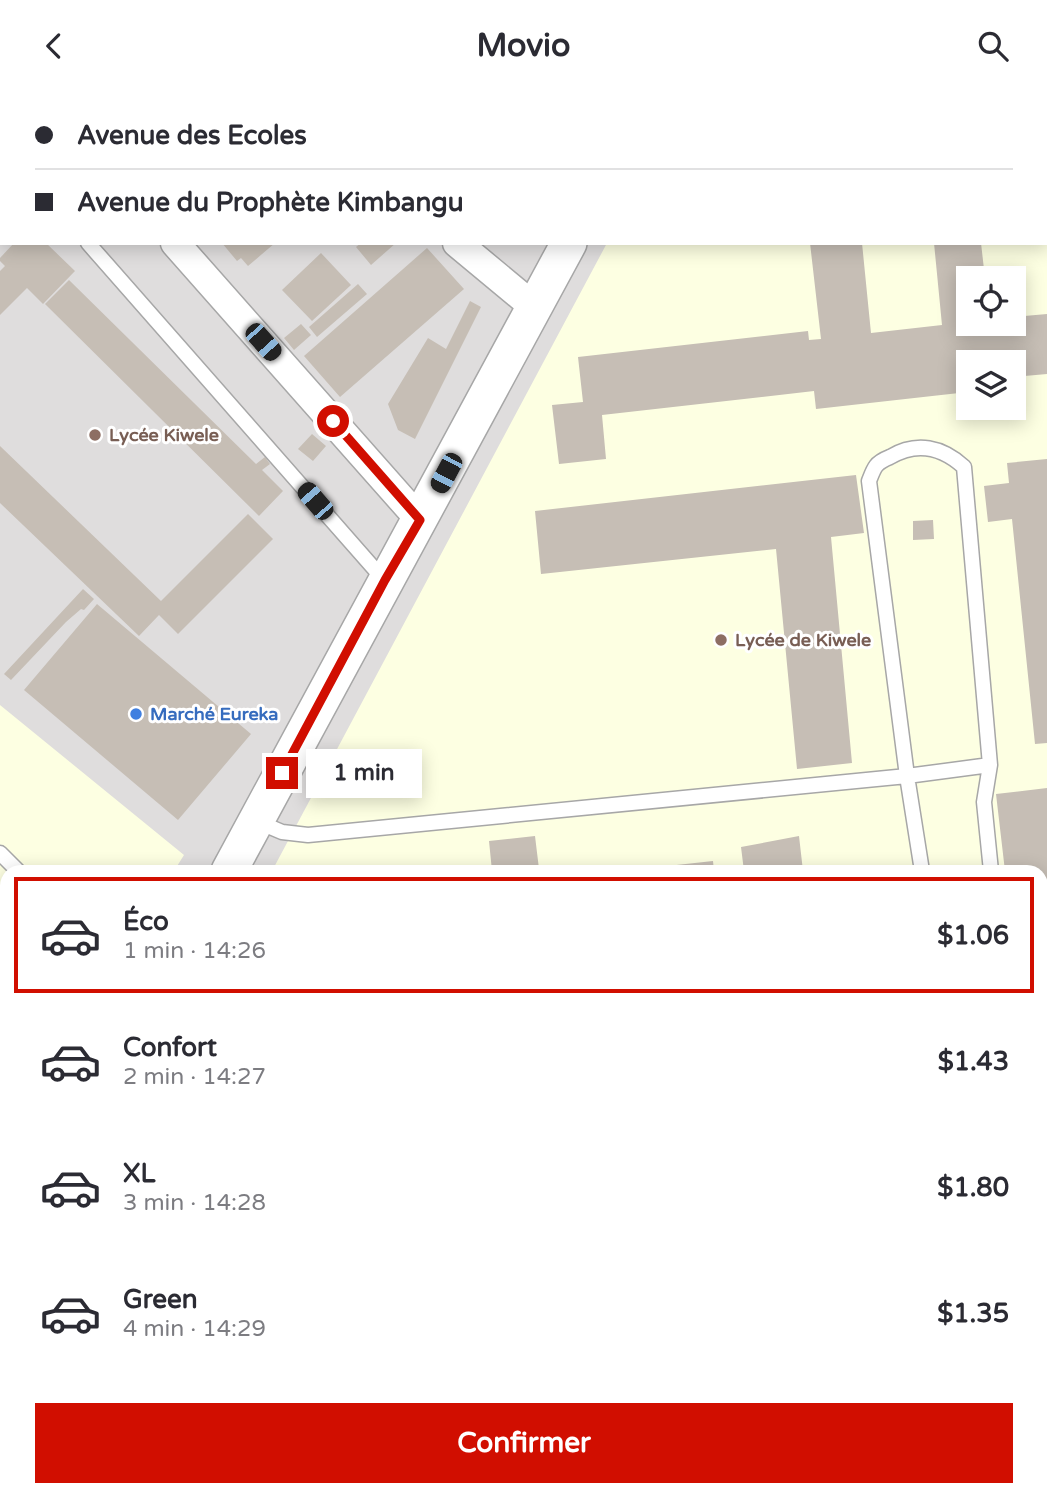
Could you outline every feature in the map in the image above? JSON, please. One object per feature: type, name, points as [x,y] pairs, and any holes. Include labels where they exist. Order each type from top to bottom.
[{"type":"street","points":[[178,245],[420,520]]},
{"type":"street","points":[[459,245],[534,307]]},
{"type":"street","points":[[232,865],[568,245]]},
{"type":"lane","points":[[90,245],[385,580]]},
{"type":"lane","points":[[921,865],[869,481],[877,464],[898,452],[919,447],[937,449],[951,455],[964,467],[990,765],[984,802],[990,865]]},
{"type":"lane","points":[[256,821],[282,832],[308,835],[907,776],[990,765]]},
{"type":"shaded area","points":[[0,245],[1047,245],[1047,865],[0,865]]},
{"type":"shaded area","name":"Lycée de Kiwele","points":[[606,245],[1047,245],[1047,865],[275,865]]},
{"type":"shaded area","points":[[0,705],[184,855],[178,865],[0,865]]},
{"type":"building","points":[[12,245],[48,245],[75,271],[43,304],[27,288],[0,315],[0,271],[5,266],[0,258]]},
{"type":"building","points":[[224,245],[273,245],[248,266],[241,258],[237,261]]},
{"type":"building","points":[[358,245],[394,245],[371,265],[356,247]]},
{"type":"building","points":[[810,245],[862,245],[871,333],[942,325],[934,245],[981,245],[984,266],[956,266],[956,336],[1026,336],[1026,316],[1047,314],[1047,374],[1026,376],[1026,350],[956,350],[956,393],[816,409],[814,391],[602,415],[606,459],[559,464],[552,405],[583,402],[578,357],[808,331],[809,340],[821,339]]},
{"type":"building","points":[[427,248],[464,289],[340,397],[304,356]]},
{"type":"building","points":[[321,253],[351,285],[312,321],[282,290]]},
{"type":"building","points":[[69,280],[256,464],[265,457],[270,464],[262,470],[283,491],[259,516],[45,304]]},
{"type":"building","points":[[358,284],[367,294],[317,337],[309,327]]},
{"type":"building","points":[[470,301],[481,307],[415,439],[398,430],[388,404],[428,338],[446,349]]},
{"type":"building","points":[[301,324],[311,335],[294,350],[284,338]]},
{"type":"building","points":[[312,434],[326,446],[313,461],[298,449]]},
{"type":"building","points":[[0,446],[161,601],[248,514],[273,539],[178,634],[159,615],[139,636],[0,503]]},
{"type":"building","points":[[1047,459],[1047,743],[1035,744],[1012,519],[988,522],[984,486],[1009,483],[1007,463]]},
{"type":"building","points":[[856,475],[864,533],[831,537],[852,763],[797,769],[776,549],[541,574],[535,511]]},
{"type":"building","points":[[933,520],[934,539],[913,540],[913,521]]},
{"type":"building","points":[[83,589],[94,599],[84,610],[81,609],[66,622],[11,680],[4,674]]},
{"type":"building","points":[[97,604],[251,734],[178,820],[24,690]]},
{"type":"building","points":[[1047,788],[1047,865],[1004,865],[996,794]]},
{"type":"building","points":[[535,836],[539,865],[491,865],[489,841]]},
{"type":"building","points":[[799,836],[802,865],[743,865],[741,847]]},
{"type":"building","points":[[713,861],[713,865],[677,865]]},
{"type":"place","name":"Lycée Kiwele","points":[[95,435]]},
{"type":"place","name":"Lycée de Kiwele","points":[[721,640]]},
{"type":"place","name":"Marché Eureka","points":[[136,714]]},
{"type":"route","points":[[282,773],[420,520],[333,421]]}]
